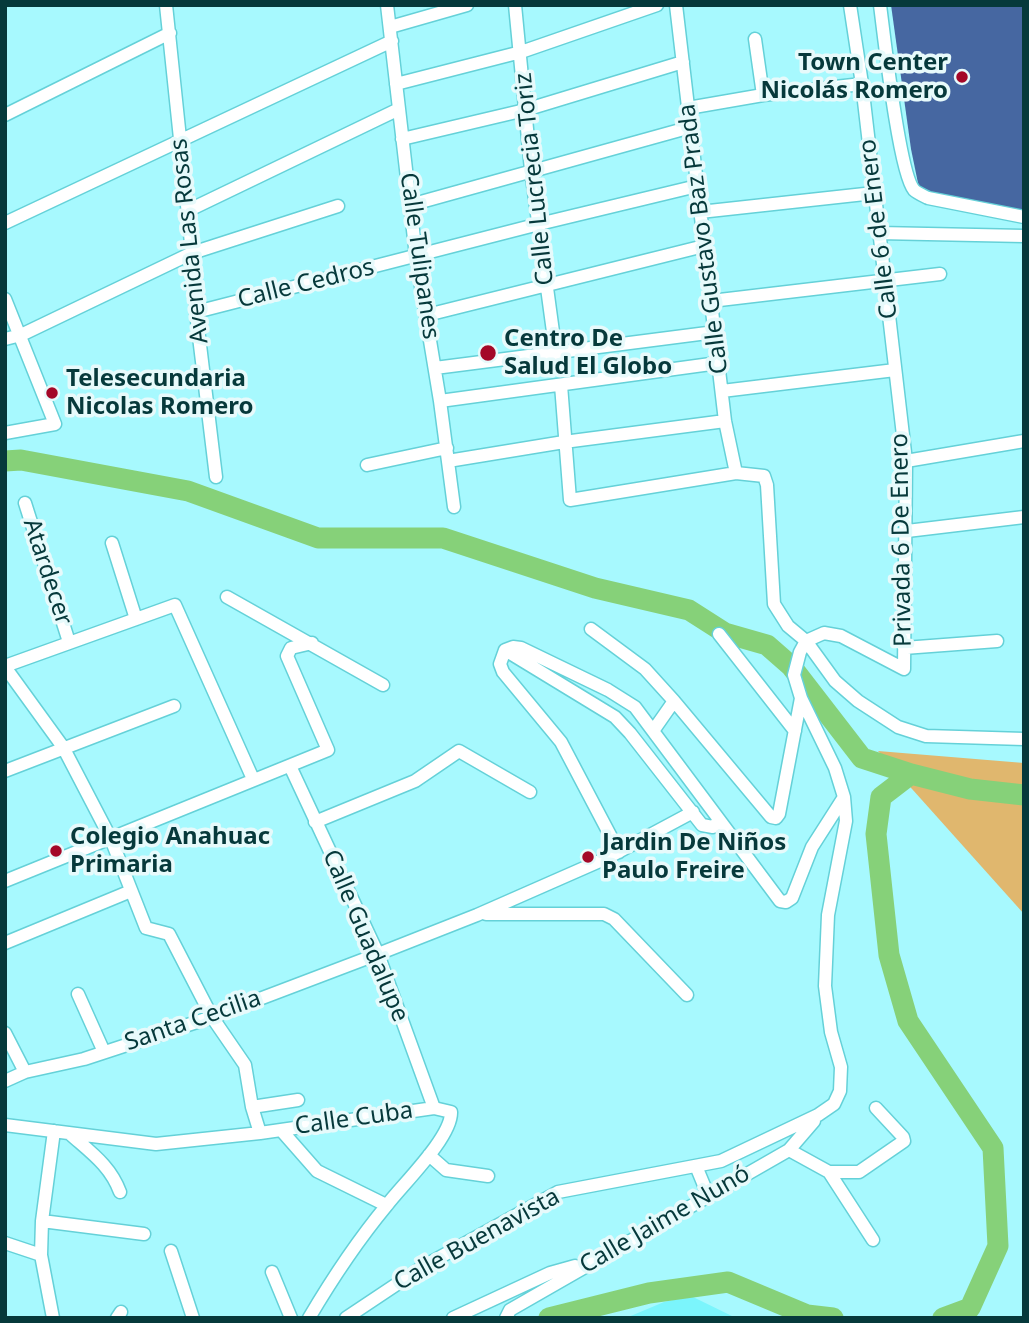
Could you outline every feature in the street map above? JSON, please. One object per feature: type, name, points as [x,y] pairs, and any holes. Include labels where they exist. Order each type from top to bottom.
[{"type":"street","name":"Avenida Las Rosas","points":[[166,5],[196,312],[216,477]]},
{"type":"street","name":"Calle Tulipanes","points":[[387,5],[416,257],[427,315],[454,507]]},
{"type":"street","points":[[5,223],[391,34],[467,5]]},
{"type":"street","name":"Calle Lucrecia Toriz","points":[[514,5],[521,52],[531,170],[555,354]]},
{"type":"street","points":[[396,84],[521,52],[657,5]]},
{"type":"street","name":"Calle Gustavo Baz Prada","points":[[676,5],[725,421],[736,472]]},
{"type":"street","name":"Calle 6 de Enero","points":[[850,5],[862,84],[895,370]]},
{"type":"street","points":[[880,5],[894,108],[909,179],[915,191],[928,198],[1024,217]]},
{"type":"street","points":[[5,115],[170,33]]},
{"type":"street","points":[[755,39],[763,95]]},
{"type":"street","points":[[402,139],[526,110],[683,62]]},
{"type":"street","points":[[688,108],[763,95],[862,84]]},
{"type":"street","points":[[187,211],[399,108]]},
{"type":"street","points":[[410,205],[691,127]]},
{"type":"street","name":"Calle Cedros","points":[[196,312],[539,223],[697,186]]},
{"type":"street","points":[[701,212],[874,192]]},
{"type":"street","points":[[5,339],[21,335],[192,253],[338,206]]},
{"type":"street","points":[[879,233],[1024,236]]},
{"type":"street","points":[[427,315],[705,246]]},
{"type":"street","points":[[711,301],[940,274]]},
{"type":"street","points":[[5,299],[55,424],[5,433]]},
{"type":"street","points":[[435,368],[715,332]]},
{"type":"street","points":[[440,401],[718,363]]},
{"type":"street","points":[[722,391],[895,370]]},
{"type":"street","name":"Privada 6 De Enero","points":[[806,641],[824,633],[841,636],[904,669],[906,461],[895,370]]},
{"type":"street","points":[[561,385],[570,500],[736,472],[764,476],[767,485],[774,604],[789,626],[806,641],[835,681],[858,701],[898,727],[926,736],[1024,739]]},
{"type":"street","points":[[367,465],[725,421]]},
{"type":"street","points":[[906,461],[1024,441]]},
{"type":"street","name":"Atardecer","points":[[25,503],[69,642]]},
{"type":"street","points":[[906,531],[1024,517]]},
{"type":"street","points":[[112,543],[136,619]]},
{"type":"street","points":[[227,597],[383,685]]},
{"type":"street","points":[[253,779],[175,606],[5,667],[63,747],[111,839],[146,928],[169,934],[212,1017],[245,1065],[252,1107],[260,1133]]},
{"type":"street","points":[[591,629],[645,669],[771,817],[776,818],[779,814],[802,698]]},
{"type":"street","points":[[719,634],[795,731]]},
{"type":"street","name":"Calle Buenavista","points":[[346,1318],[424,1266],[558,1192],[721,1161],[818,1115],[834,1104],[840,1091],[841,1067],[831,1032],[825,986],[828,915],[846,821],[844,797],[794,675],[806,641]]},
{"type":"street","points":[[904,649],[998,641]]},
{"type":"street","points":[[5,881],[328,750],[287,656],[291,648],[312,643]]},
{"type":"street","points":[[614,855],[561,742],[503,672],[500,664],[505,650],[522,648],[615,693],[635,707],[780,901],[786,902],[792,898],[812,847],[844,797]]},
{"type":"street","points":[[505,650],[615,717],[702,825],[713,827],[719,821]]},
{"type":"street","points":[[653,731],[674,701]]},
{"type":"street","points":[[5,771],[174,706]]},
{"type":"street","points":[[315,822],[415,781],[459,751],[530,792]]},
{"type":"street","name":"Calle Guadalupe","points":[[290,766],[378,954],[434,1108]]},
{"type":"street","name":"Santa Cecilia","points":[[5,1081],[25,1072],[104,1052],[212,1017],[378,954],[477,915],[614,855],[693,812]]},
{"type":"street","points":[[5,943],[131,891]]},
{"type":"street","points":[[477,915],[604,914],[614,919],[687,995]]},
{"type":"street","points":[[78,994],[104,1052]]},
{"type":"street","points":[[5,1033],[25,1072]]},
{"type":"street","points":[[252,1107],[298,1100]]},
{"type":"street","name":"Calle Cuba","points":[[5,1125],[156,1144],[260,1133],[434,1108],[451,1112],[452,1121],[429,1155],[386,1205],[328,1285],[310,1318]]},
{"type":"street","points":[[829,1172],[859,1172],[904,1141],[876,1108]]},
{"type":"street","name":"Calle Jaime Nunó","points":[[508,1314],[592,1261],[789,1150],[818,1115]]},
{"type":"street","points":[[53,1318],[41,1255],[42,1221],[54,1130]]},
{"type":"street","points":[[281,1130],[317,1171],[386,1205]]},
{"type":"street","points":[[69,1133],[114,1175],[120,1192]]},
{"type":"street","points":[[789,1150],[829,1172],[873,1240]]},
{"type":"street","points":[[429,1155],[446,1170],[488,1176]]},
{"type":"street","points":[[696,1166],[708,1195]]},
{"type":"street","points":[[42,1221],[144,1234]]},
{"type":"street","points":[[5,1243],[41,1255]]},
{"type":"street","points":[[171,1251],[193,1318]]},
{"type":"street","points":[[453,1318],[550,1273],[592,1261]]},
{"type":"street","points":[[272,1272],[291,1318]]},
{"type":"shaded area","points":[[878,751],[1024,763],[1024,914]]},
{"type":"shaded area","points":[[691,1296],[736,1318],[626,1318],[664,1302]]},
{"type":"building","name":"Town Center Nicolás Romero","points":[[891,5],[1024,5],[1024,212],[942,196],[919,188]]},
{"type":"waterway","points":[[5,461],[21,460],[188,491],[318,538],[443,538],[595,588],[689,610],[725,633],[767,645],[791,666],[862,758],[911,774]]},
{"type":"waterway","points":[[943,1318],[970,1308],[998,1246],[993,1148],[908,1021],[889,955],[876,834],[881,797],[911,774],[970,789],[1024,795]]},
{"type":"waterway","points":[[549,1318],[649,1293],[728,1282],[807,1315],[833,1318]]},
{"type":"place","name":"Town Center Nicolás Romero","points":[[962,77]]},
{"type":"place","name":"Centro De Salud El Globo","points":[[488,353]]},
{"type":"place","name":"Telesecundaria Nicolas Romero","points":[[52,393]]},
{"type":"place","name":"Colegio Anahuac Primaria","points":[[56,851]]},
{"type":"place","name":"Jardin De Niños Paulo Freire","points":[[588,857]]}]
